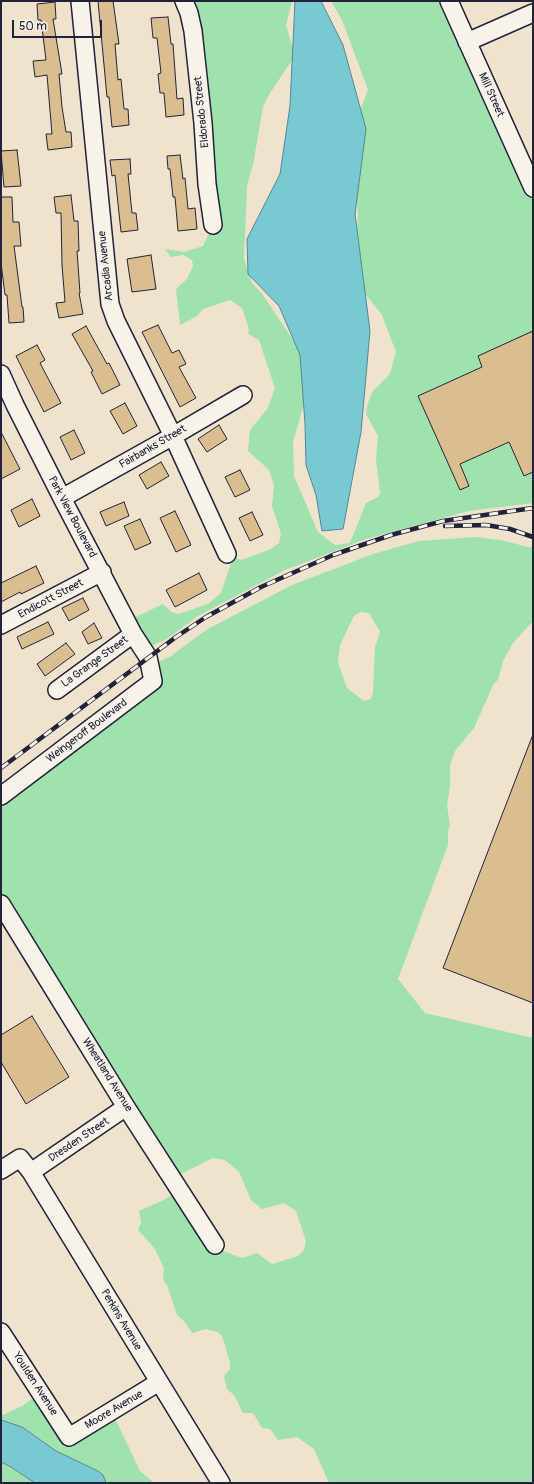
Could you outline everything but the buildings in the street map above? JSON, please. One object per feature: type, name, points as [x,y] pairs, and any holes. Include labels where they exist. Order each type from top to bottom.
[{"type":"street","name":"Arcadia Avenue","points":[[80,1],[110,304],[132,357],[173,436],[227,554]]},
{"type":"street","name":"Eldorado Street","points":[[184,1],[190,13],[193,31],[212,225]]},
{"type":"street","name":"Mill Street","points":[[449,1],[533,188]]},
{"type":"street","points":[[467,42],[533,13]]},
{"type":"street","name":"Park View Boulevard","points":[[1,375],[62,498],[102,572],[133,634],[148,657]]},
{"type":"street","name":"Fairbanks Street","points":[[62,498],[243,395]]},
{"type":"street","name":"Endicott Street","points":[[1,626],[102,572]]},
{"type":"street","name":"La Grange Street","points":[[57,690],[133,634]]},
{"type":"street","name":"Weingeroff Boulevard","points":[[1,796],[153,682],[148,657]]},
{"type":"street","name":"Wheatland Avenue","points":[[1,904],[126,1107],[215,1245]]},
{"type":"street","name":"Dresden Street","points":[[31,1172],[126,1107]]},
{"type":"street","name":"Perkins Avenue","points":[[1,1170],[20,1158],[31,1172],[221,1483]]},
{"type":"street","name":"Youlden Avenue","points":[[1,1332],[69,1437]]},
{"type":"street","name":"Moore Avenue","points":[[69,1437],[160,1382]]},
{"type":"green space","points":[[179,1],[292,1],[286,25],[293,49],[293,59],[270,93],[263,107],[253,165],[247,186],[244,259],[252,283],[263,295],[297,346],[305,371],[303,407],[293,442],[294,476],[318,532],[335,545],[350,543],[366,503],[378,497],[380,493],[376,460],[378,436],[366,414],[372,392],[390,374],[396,352],[382,315],[359,286],[354,271],[358,215],[352,146],[355,124],[368,90],[342,20],[331,1],[449,1],[533,186],[533,331],[478,356],[482,367],[418,396],[460,489],[469,485],[460,464],[509,442],[524,475],[533,472],[533,503],[469,511],[366,539],[285,570],[198,616],[167,639],[141,650],[127,621],[163,604],[171,612],[179,614],[208,604],[221,593],[233,557],[242,560],[271,549],[279,543],[281,533],[272,506],[274,485],[269,470],[248,451],[250,430],[268,408],[275,388],[259,340],[248,334],[249,329],[242,308],[230,300],[203,309],[197,316],[180,325],[176,289],[187,279],[193,266],[192,260],[183,255],[171,257],[165,249],[184,252],[203,246],[211,229],[208,128]]},
{"type":"green space","points":[[475,537],[500,540],[533,548],[533,621],[513,643],[503,661],[498,680],[494,683],[474,728],[455,751],[450,765],[450,787],[447,805],[450,826],[448,831],[448,845],[398,979],[425,1013],[533,1038],[533,1483],[329,1483],[314,1449],[297,1437],[278,1440],[270,1429],[262,1428],[253,1413],[243,1413],[234,1395],[227,1389],[224,1376],[230,1369],[230,1362],[222,1336],[217,1332],[206,1329],[192,1333],[185,1322],[177,1315],[167,1285],[163,1280],[164,1268],[155,1249],[138,1230],[141,1222],[139,1211],[164,1200],[179,1190],[221,1250],[242,1258],[257,1253],[272,1264],[298,1256],[304,1250],[306,1241],[296,1211],[284,1203],[262,1209],[251,1200],[239,1172],[225,1160],[213,1158],[175,1177],[1,904],[1,801],[150,690],[148,667],[171,656],[206,630],[292,585],[373,554],[419,541]],"holes":[[[360,612],[369,613],[380,632],[375,647],[373,692],[371,699],[364,701],[347,688],[338,663],[340,645],[354,616]]]},
{"type":"green space","points":[[40,1393],[67,1433],[113,1414],[140,1471],[154,1483],[106,1483],[103,1475],[98,1471],[56,1451],[22,1427],[1,1420],[1,1415],[22,1406]]},
{"type":"green space","points":[[1,1462],[11,1467],[35,1483],[1,1483]]},
{"type":"water","points":[[295,1],[321,1],[343,45],[366,129],[355,214],[370,331],[361,432],[343,529],[322,531],[316,495],[306,465],[305,424],[300,355],[279,306],[248,274],[247,239],[280,174],[290,106]]},
{"type":"water","points":[[1,1420],[22,1427],[56,1451],[98,1471],[103,1475],[106,1483],[35,1483],[1,1462]]},
{"type":"railway","points":[[1,768],[176,637],[206,617],[261,587],[333,555],[391,535],[443,521],[533,508]]},
{"type":"railway","points":[[445,526],[486,525],[510,529],[533,537]]}]
